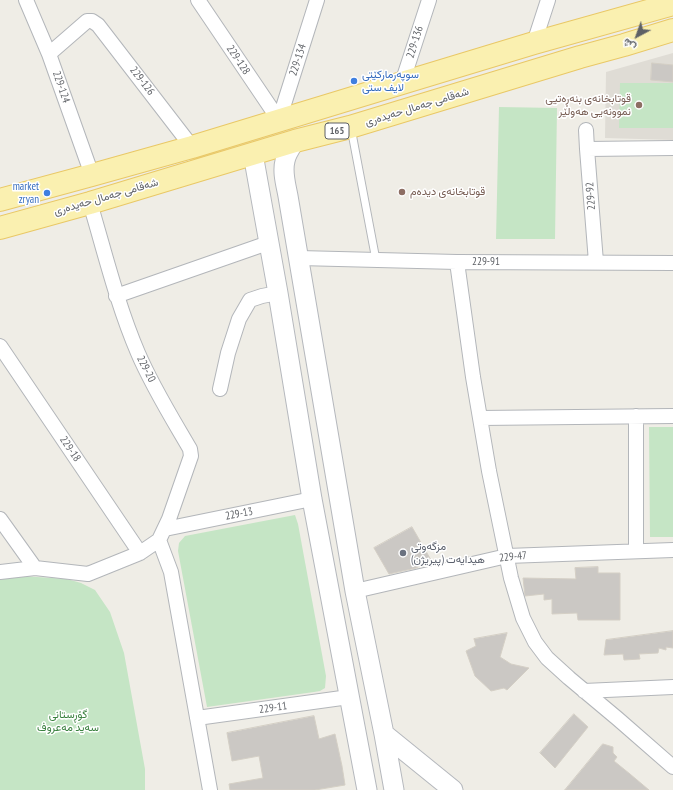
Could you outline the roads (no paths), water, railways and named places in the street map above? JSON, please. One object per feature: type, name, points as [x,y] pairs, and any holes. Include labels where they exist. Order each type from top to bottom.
[{"type":"main road","name":"165","points":[[0,200],[92,176],[192,147],[534,42],[671,3]]},
{"type":"main road","name":"شەقامی جەمال حەیدەری","points":[[0,228],[90,203],[295,141],[350,128],[673,30]]},
{"type":"street","name":"229-124","points":[[26,0],[49,54],[92,176]]},
{"type":"street","name":"229-128","points":[[198,0],[279,120]]},
{"type":"street","name":"229-134","points":[[279,120],[317,0]]},
{"type":"street","name":"229-136","points":[[402,83],[428,0]]},
{"type":"street","points":[[534,42],[548,0]]},
{"type":"street","name":"229-126","points":[[49,54],[87,21],[92,21],[98,25],[192,147]]},
{"type":"street","name":"229-92","points":[[586,130],[596,262]]},
{"type":"street","points":[[295,141],[285,160],[284,168],[288,196],[355,591],[394,790]]},
{"type":"street","points":[[587,149],[673,148]]},
{"type":"street","points":[[253,154],[278,293],[312,499],[367,790]]},
{"type":"street","points":[[261,200],[267,190],[272,187],[278,188],[288,196]]},
{"type":"street","name":"229-20","points":[[90,203],[116,296],[138,353],[157,391],[190,449],[192,456],[162,534]]},
{"type":"street","points":[[116,296],[268,243]]},
{"type":"street","name":"229-91","points":[[299,258],[458,262],[673,263]]},
{"type":"street","points":[[458,262],[473,377],[489,471],[512,578],[523,618],[535,642],[547,658],[673,767]]},
{"type":"street","points":[[220,389],[228,353],[239,319],[250,300],[278,293]]},
{"type":"street","name":"229-18","points":[[0,346],[140,553]]},
{"type":"street","points":[[636,416],[636,551]]},
{"type":"street","points":[[480,418],[673,416]]},
{"type":"street","points":[[309,480],[336,478]]},
{"type":"street","name":"229-13","points":[[162,534],[312,499]]},
{"type":"street","points":[[0,519],[35,568]]},
{"type":"street","points":[[0,572],[35,568],[88,574],[140,553],[162,534],[171,572],[210,790]]},
{"type":"street","name":"229-47","points":[[355,591],[507,556],[673,550]]},
{"type":"street","points":[[584,691],[673,687]]},
{"type":"street","name":"229-11","points":[[197,718],[349,697]]},
{"type":"street","points":[[384,734],[453,790]]},
{"type":"lane","points":[[350,128],[376,260]]},
{"type":"place","name":"سوپەرمارکێتی لایف ستی","points":[[354,81]]},
{"type":"place","name":"قوتابخانەی بنەڕەتیی نموونەیی هەولێر","points":[[639,105]]},
{"type":"place","name":"قوتابخانەی دیدەم","points":[[402,192]]},
{"type":"place","name":"market zryan","points":[[47,193]]},
{"type":"place","name":"مزگه‌وتی هیدایه‌ت (پیریژن)","points":[[403,553]]},
{"type":"park label","name":"گۆڕستانی سەید مەعروف","points":[[68,721]]}]
